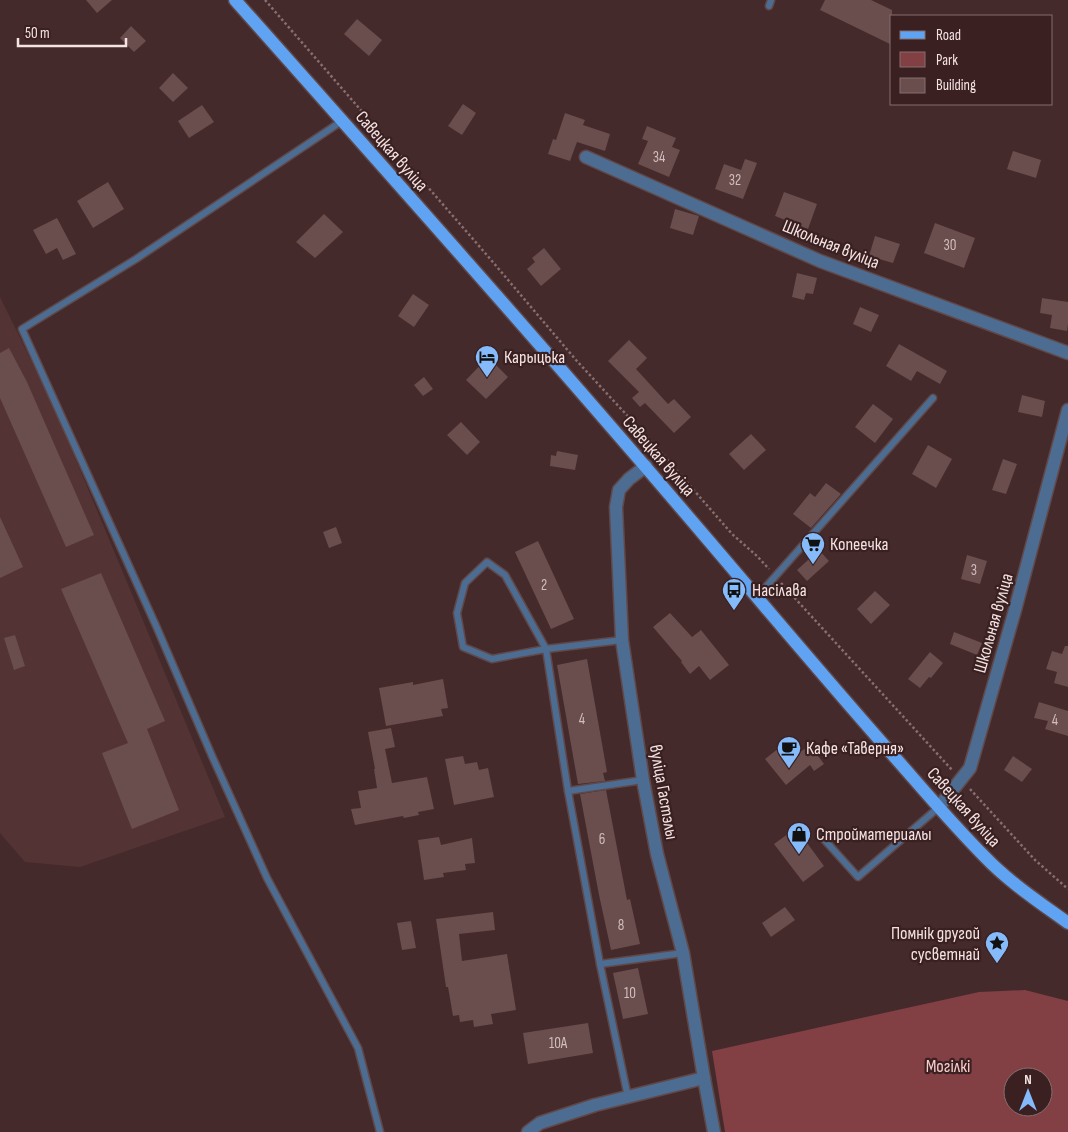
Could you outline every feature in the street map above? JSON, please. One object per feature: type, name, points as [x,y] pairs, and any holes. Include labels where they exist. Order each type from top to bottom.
[{"type":"main road","name":"Савецкая вуліца","points":[[235,0],[646,466],[856,713],[939,806],[986,858],[1040,903],[1068,922]]},
{"type":"street","name":"Школьная вуліца","points":[[586,156],[820,261],[1068,353]]},
{"type":"street","name":"Школьная вуліца","points":[[939,806],[970,768],[1015,610],[1068,410]]},
{"type":"street","name":"вуліца Гастэлы","points":[[646,466],[629,479],[619,490],[616,506],[622,640],[643,780],[657,854],[683,953],[714,1132]]},
{"type":"street","points":[[528,1132],[540,1123],[594,1105],[704,1078]]},
{"type":"lane","points":[[342,121],[136,259],[22,329],[267,878],[358,1048],[380,1132]]},
{"type":"lane","points":[[757,597],[933,398]]},
{"type":"lane","points":[[622,640],[546,649],[492,659],[463,647],[457,613],[465,583],[488,562],[505,575],[546,649],[568,791],[600,964],[628,1097]]},
{"type":"lane","points":[[568,791],[643,780]]},
{"type":"lane","points":[[821,836],[858,877],[939,806]]},
{"type":"lane","points":[[600,964],[683,953]]},
{"type":"path","points":[[265,0],[454,216],[576,360],[658,449],[732,534],[776,576],[1035,860],[1068,889]]},
{"type":"shaded area","points":[[0,297],[53,405],[225,817],[80,867],[25,862],[0,833]]},
{"type":"green space","name":"Могілкі","points":[[1025,990],[1068,1001],[1068,1132],[725,1132],[712,1051],[979,992]]},
{"type":"building","points":[[86,0],[112,0],[97,13]]},
{"type":"building","points":[[825,0],[871,0],[892,10],[892,15],[890,15],[890,44],[820,10]]},
{"type":"building","points":[[357,19],[382,40],[369,56],[344,34]]},
{"type":"building","points":[[131,26],[146,41],[134,52],[120,38]]},
{"type":"building","points":[[173,73],[188,88],[173,102],[159,88]]},
{"type":"building","points":[[463,104],[476,113],[462,135],[448,126]]},
{"type":"building","points":[[202,105],[214,122],[189,138],[178,121]]},
{"type":"building","points":[[565,113],[585,120],[583,125],[610,134],[605,151],[577,142],[570,161],[548,154],[553,139],[556,140]]},
{"type":"building","points":[[647,126],[676,138],[672,147],[680,150],[669,177],[638,164],[648,141],[642,139]]},
{"type":"building","points":[[1013,151],[1041,160],[1036,178],[1007,169]]},
{"type":"building","points":[[745,159],[757,163],[743,199],[715,189],[724,164],[741,170]]},
{"type":"building","points":[[108,182],[124,209],[93,228],[77,201]]},
{"type":"building","points":[[784,192],[817,204],[808,229],[775,216]]},
{"type":"building","points":[[675,209],[699,216],[693,235],[670,228]]},
{"type":"building","points":[[324,214],[343,232],[315,258],[296,242]]},
{"type":"building","points":[[57,218],[76,254],[63,260],[57,248],[46,254],[33,230]]},
{"type":"building","points":[[935,223],[975,238],[964,268],[924,253]]},
{"type":"building","points":[[875,236],[900,244],[893,263],[869,256]]},
{"type":"building","points":[[544,248],[561,269],[541,286],[527,269],[535,262],[532,258]]},
{"type":"building","points":[[797,273],[817,278],[813,294],[806,293],[804,300],[792,297]]},
{"type":"building","points":[[413,294],[429,305],[414,327],[398,316]]},
{"type":"building","points":[[1042,298],[1068,302],[1067,331],[1050,328],[1052,315],[1040,313]]},
{"type":"building","points":[[860,307],[879,315],[871,332],[853,324]]},
{"type":"building","points":[[629,340],[647,358],[636,369],[668,404],[674,399],[691,417],[674,433],[645,403],[640,407],[632,398],[639,392],[608,361]]},
{"type":"building","points":[[899,344],[947,371],[940,384],[917,371],[911,381],[886,366]]},
{"type":"building","points":[[9,348],[27,382],[94,535],[66,547],[0,398],[0,353]]},
{"type":"building","name":"Карыцька","points":[[488,357],[508,377],[486,399],[466,380]]},
{"type":"building","points":[[424,377],[433,389],[423,396],[414,385]]},
{"type":"building","points":[[1022,395],[1045,401],[1042,417],[1018,412]]},
{"type":"building","points":[[873,404],[893,419],[875,443],[855,427]]},
{"type":"building","points":[[461,422],[480,442],[467,455],[447,435]]},
{"type":"building","points":[[751,434],[766,450],[744,470],[729,454]]},
{"type":"building","points":[[928,445],[952,459],[936,488],[912,474]]},
{"type":"building","points":[[557,451],[578,455],[575,470],[550,466],[551,455],[556,456]]},
{"type":"building","points":[[1003,459],[1017,464],[1006,494],[992,490]]},
{"type":"building","points":[[826,483],[841,494],[811,528],[793,514],[810,493],[815,497]]},
{"type":"building","points":[[0,517],[23,567],[0,578]]},
{"type":"building","points":[[336,527],[342,543],[329,548],[323,532]]},
{"type":"building","points":[[538,541],[574,619],[551,629],[515,552]]},
{"type":"building","name":"Копеечка","points":[[819,550],[829,561],[807,581],[797,570]]},
{"type":"building","points":[[967,555],[987,561],[980,584],[961,579]]},
{"type":"building","points":[[101,573],[165,721],[147,729],[179,810],[132,829],[102,753],[128,743],[61,589]]},
{"type":"building","points":[[875,591],[890,605],[871,624],[857,609]]},
{"type":"building","points":[[670,613],[692,637],[701,630],[729,665],[710,680],[699,666],[690,674],[682,661],[653,627]]},
{"type":"building","points":[[954,632],[982,643],[977,655],[950,644]]},
{"type":"building","points":[[15,635],[25,666],[14,670],[4,638]]},
{"type":"building","points":[[1065,646],[1068,646],[1068,687],[1054,683],[1057,672],[1046,669],[1052,651],[1062,654]]},
{"type":"building","points":[[930,652],[943,663],[920,688],[908,679]]},
{"type":"building","points":[[587,659],[607,772],[603,773],[605,781],[578,784],[557,665]]},
{"type":"building","points":[[443,679],[448,708],[441,709],[443,716],[386,726],[379,688],[413,682],[413,685]]},
{"type":"building","points":[[1039,702],[1068,711],[1068,736],[1045,729],[1048,721],[1034,718]]},
{"type":"building","points":[[391,728],[395,747],[385,749],[392,783],[427,777],[434,809],[418,812],[419,815],[355,825],[351,809],[361,808],[358,791],[377,788],[368,732]]},
{"type":"building","points":[[810,745],[824,764],[814,771],[810,765],[786,785],[765,759],[779,748],[789,760]]},
{"type":"building","points":[[463,756],[465,764],[477,762],[479,770],[488,768],[494,797],[454,805],[445,759]]},
{"type":"building","points":[[1013,756],[1032,769],[1022,782],[1004,770]]},
{"type":"building","points":[[606,790],[627,900],[630,899],[640,944],[611,950],[580,794]]},
{"type":"building","name":"Стройматериалы","points":[[796,828],[824,866],[803,882],[774,844]]},
{"type":"building","points":[[439,837],[441,845],[472,838],[475,863],[465,864],[466,870],[443,873],[444,877],[424,880],[418,840]]},
{"type":"building","points":[[785,907],[795,920],[771,937],[762,923]]},
{"type":"building","points":[[493,912],[495,930],[459,934],[462,961],[507,954],[516,1010],[491,1014],[493,1024],[474,1027],[473,1020],[460,1022],[459,1015],[453,1016],[448,987],[446,987],[436,919]]},
{"type":"building","points":[[411,921],[416,948],[402,950],[397,923]]},
{"type":"building","points":[[638,968],[648,1014],[623,1019],[613,973]]},
{"type":"building","points":[[588,1023],[593,1053],[528,1064],[523,1033]]},
{"type":"place","name":"Карыцька","points":[[487,378]]},
{"type":"place","name":"Копеечка","points":[[813,565]]},
{"type":"place","name":"Насілава","points":[[734,611]]},
{"type":"place","name":"Кафе «Таверня»","points":[[789,769]]},
{"type":"place","name":"Стройматериалы","points":[[799,855]]},
{"type":"place","name":"Помнік другой сусветнай","points":[[997,964]]}]
